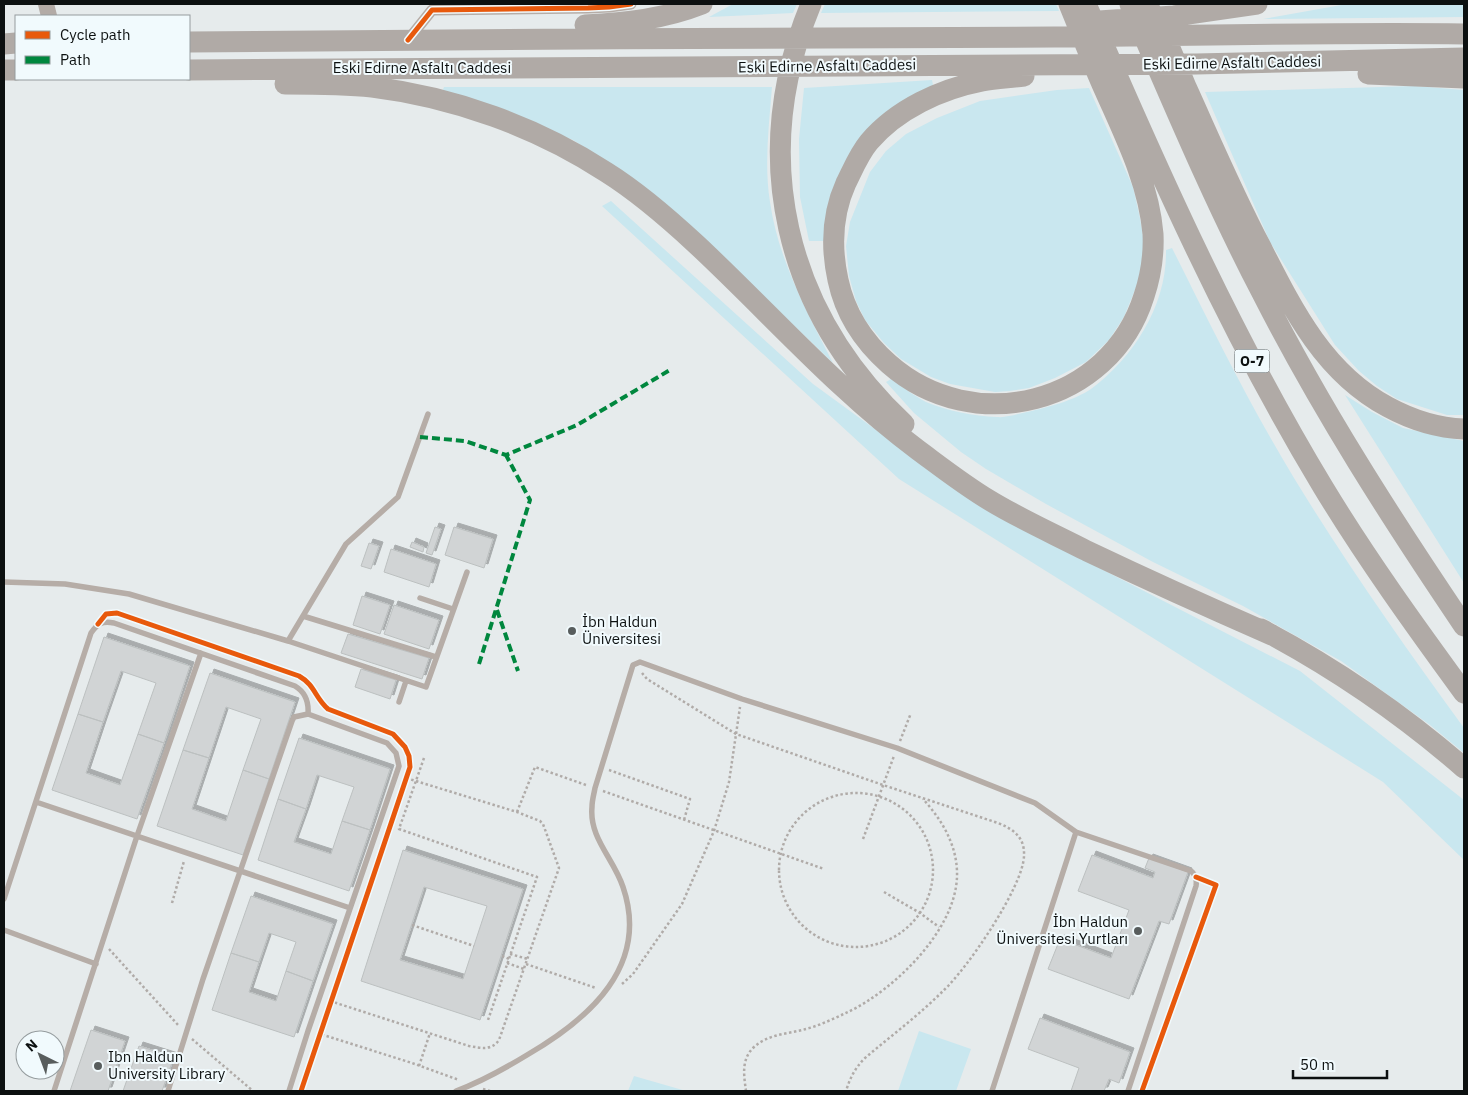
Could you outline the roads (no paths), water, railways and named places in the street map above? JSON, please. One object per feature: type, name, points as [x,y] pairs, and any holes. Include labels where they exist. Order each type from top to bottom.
[{"type":"highway","points":[[508,40],[538,30],[556,27],[655,19],[682,12],[702,4]]},
{"type":"highway","points":[[811,4],[794,50],[786,83],[780,147],[784,206],[789,234],[810,296],[828,332],[860,377],[877,397],[907,427],[946,459],[977,480],[1272,635],[1357,686],[1402,718],[1464,768]]},
{"type":"highway","points":[[1069,4],[1128,144],[1149,208],[1153,234],[1153,262],[1140,311],[1126,337],[1107,359],[1086,376],[1041,398],[995,405],[952,399],[921,387],[893,368],[868,343],[847,309],[840,289],[834,254],[836,216],[844,188],[855,164],[868,143],[883,127],[898,115],[925,100],[951,89],[984,80],[1038,74],[1080,64]]},
{"type":"highway","name":"O-7","points":[[1086,4],[1154,162],[1194,247],[1272,398],[1324,488],[1358,542],[1412,622],[1464,693]]},
{"type":"highway","name":"O-7","points":[[1130,4],[1209,182],[1271,310],[1361,470],[1464,626]]},
{"type":"highway","points":[[1146,4],[1169,48],[1255,236],[1288,301],[1311,339],[1350,382],[1370,398],[1399,413],[1425,422],[1448,428],[1464,429]]},
{"type":"highway","points":[[1059,30],[1109,21],[1174,16],[1257,4]]},
{"type":"highway","name":"Eski Edirne Asfaltı Caddesi","points":[[190,42],[950,37],[1006,27],[1185,34],[1464,34]]},
{"type":"highway","name":"Eski Edirne Asfaltı Caddesi","points":[[190,70],[1196,64],[1464,58]]},
{"type":"highway","points":[[1196,64],[1230,71],[1269,74],[1396,75],[1464,78]]},
{"type":"highway","points":[[190,79],[206,82],[337,84],[402,92],[458,105],[501,119],[577,155],[606,172],[657,210],[725,272],[811,358],[860,403],[915,448],[968,486],[999,506],[1050,532],[1166,588],[1272,635]]},
{"type":"street","points":[[408,40],[432,10],[588,6],[609,8],[631,4]]},
{"type":"lane","points":[[288,641],[346,544],[397,498],[428,414]]},
{"type":"lane","points":[[4,582],[65,584],[129,594],[288,641],[426,687],[467,572]]},
{"type":"lane","points":[[420,598],[453,610]]},
{"type":"lane","points":[[303,616],[436,657]]},
{"type":"lane","points":[[4,899],[92,634],[98,624],[102,622],[114,623],[295,686],[308,701],[308,714]]},
{"type":"lane","points":[[54,1091],[137,836],[201,653]]},
{"type":"lane","points":[[456,1091],[504,1069],[575,1024],[605,992],[620,967],[628,946],[629,908],[616,870],[599,841],[593,822],[592,807],[595,788],[633,665],[640,662],[742,698],[897,748],[1035,803],[1076,832],[1191,871],[1196,877],[1196,886],[1128,1091]]},
{"type":"lane","points":[[399,702],[406,681]]},
{"type":"lane","points":[[168,1091],[240,871],[292,721],[294,717],[308,714],[387,743],[396,752],[399,766],[289,1091]]},
{"type":"lane","points":[[36,802],[350,908]]},
{"type":"lane","points":[[992,1091],[1076,832]]},
{"type":"lane","points":[[4,930],[96,964]]},
{"type":"place","name":"İbn Haldun Üniversitesi","points":[[572,631]]},
{"type":"place","name":"İbn Haldun Üniversitesi Yurtları","points":[[1138,931]]},
{"type":"place","name":"Ibn Haldun University Library","points":[[98,1066]]}]
